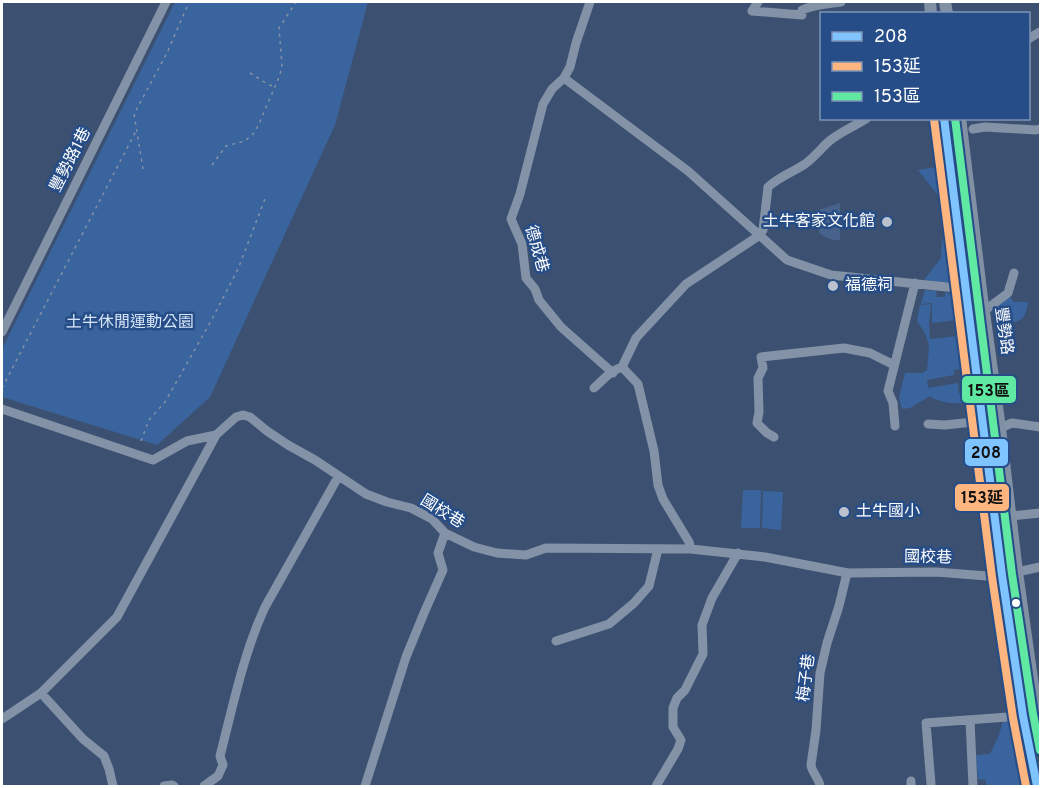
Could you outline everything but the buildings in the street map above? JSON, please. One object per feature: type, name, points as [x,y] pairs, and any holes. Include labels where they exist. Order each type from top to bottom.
[{"type":"main road","name":"豐勢路","points":[[944,120],[1002,575],[1023,716],[1037,786]]},
{"type":"main road","name":"豐勢路","points":[[960,120],[1017,572],[1037,687],[1041,726]]},
{"type":"street","name":"豐勢路1巷","points":[[2,332],[166,2]]},
{"type":"street","name":"德成巷","points":[[590,2],[570,67],[543,104],[520,194],[511,219],[522,244],[526,278],[535,289],[539,300],[561,327],[613,373]]},
{"type":"street","points":[[758,2],[752,11],[802,15],[802,10],[816,4],[830,5]]},
{"type":"street","points":[[564,78],[688,171],[787,260],[831,275],[966,289],[981,287]]},
{"type":"street","points":[[594,388],[618,367],[622,367],[636,338],[686,284],[760,235],[763,230],[768,187],[774,181],[805,163],[826,144],[864,120]]},
{"type":"street","points":[[973,129],[985,127],[1041,129]]},
{"type":"street","points":[[984,311],[1008,292],[1014,273]]},
{"type":"street","points":[[895,426],[893,403],[888,391],[915,283]]},
{"type":"street","points":[[774,437],[757,423],[758,378],[763,368],[761,357],[844,348],[870,353],[894,365]]},
{"type":"street","points":[[622,367],[638,384],[654,451],[658,485],[663,499],[691,549]]},
{"type":"street","name":"國校巷","points":[[2,409],[153,460],[187,441],[216,435],[236,417],[243,415],[250,417],[288,445],[366,494],[411,508],[432,519],[445,533],[474,547],[497,553],[526,555],[546,548],[691,549],[765,557],[848,573],[936,572],[987,576],[1041,567]]},
{"type":"street","points":[[928,424],[945,425],[983,421]]},
{"type":"street","points":[[985,439],[1012,423],[1041,427]]},
{"type":"street","points":[[2,719],[41,693],[117,617],[216,435]]},
{"type":"street","points":[[204,786],[218,776],[223,765],[220,756],[241,672],[256,627],[338,477]]},
{"type":"street","points":[[1010,516],[1041,513]]},
{"type":"street","points":[[366,786],[406,657],[443,570],[438,553],[445,533]]},
{"type":"street","points":[[556,641],[609,624],[634,603],[649,586],[658,549]]},
{"type":"street","points":[[656,786],[681,741],[673,727],[673,708],[677,698],[686,690],[703,654],[702,625],[712,598],[738,554]]},
{"type":"street","name":"梅子巷","points":[[820,786],[811,765],[820,673],[848,573]]},
{"type":"street","points":[[41,693],[83,739],[104,756],[113,786]]},
{"type":"street","points":[[931,784],[926,723],[1023,716]]},
{"type":"street","points":[[970,720],[973,786]]},
{"type":"street","points":[[164,786],[174,786]]},
{"type":"path","points":[[143,169],[134,114],[167,53],[189,2]]},
{"type":"path","points":[[212,165],[226,146],[245,141],[258,126],[277,86],[282,64],[279,28],[296,2]]},
{"type":"path","points":[[249,73],[269,85],[277,86]]},
{"type":"path","points":[[2,388],[136,131]]},
{"type":"path","points":[[141,441],[149,420],[165,402],[238,269],[265,199]]},
{"type":"green space","name":"土牛休閒運動公園","points":[[175,2],[368,2],[335,125],[210,397],[157,445],[2,397],[2,349]]},
{"type":"green space","points":[[936,167],[941,199],[918,170]]},
{"type":"green space","points":[[946,237],[950,280],[947,283],[924,280],[941,258],[942,239]]},
{"type":"green space","points":[[925,290],[936,291],[937,297],[945,297],[945,292],[952,295],[956,320],[932,323],[932,303],[921,304]]},
{"type":"green space","points":[[1009,296],[1014,302],[1028,302],[1027,310],[1019,321],[1000,328],[997,307]]},
{"type":"green space","points":[[931,304],[930,339],[958,336],[962,369],[954,370],[954,375],[927,380],[928,388],[958,383],[959,394],[965,393],[967,403],[948,403],[930,396],[910,408],[902,409],[899,398],[905,373],[922,373],[927,370],[927,339],[917,321],[920,305]]},
{"type":"green space","points":[[743,490],[761,490],[760,528],[741,528]]},
{"type":"green space","points":[[763,491],[783,492],[781,530],[762,528]]},
{"type":"green space","points":[[1003,721],[1011,722],[1023,786],[986,786],[986,780],[978,779],[976,755],[990,754]]},
{"type":"shaded area","points":[[840,203],[840,240],[829,239],[820,234],[819,210]]},
{"type":"transit line","name":"153延","points":[[934,120],[992,577],[1013,718],[1026,786]]},
{"type":"transit line","name":"208","points":[[944,120],[1002,575],[1023,716],[1037,786]]},
{"type":"transit line","name":"153區","points":[[955,120],[1012,574],[1040,750]]},
{"type":"place","name":"土牛客家文化館","points":[[887,222]]},
{"type":"place","name":"福德祠","points":[[833,286]]},
{"type":"place","name":"土牛國小","points":[[844,512]]}]
